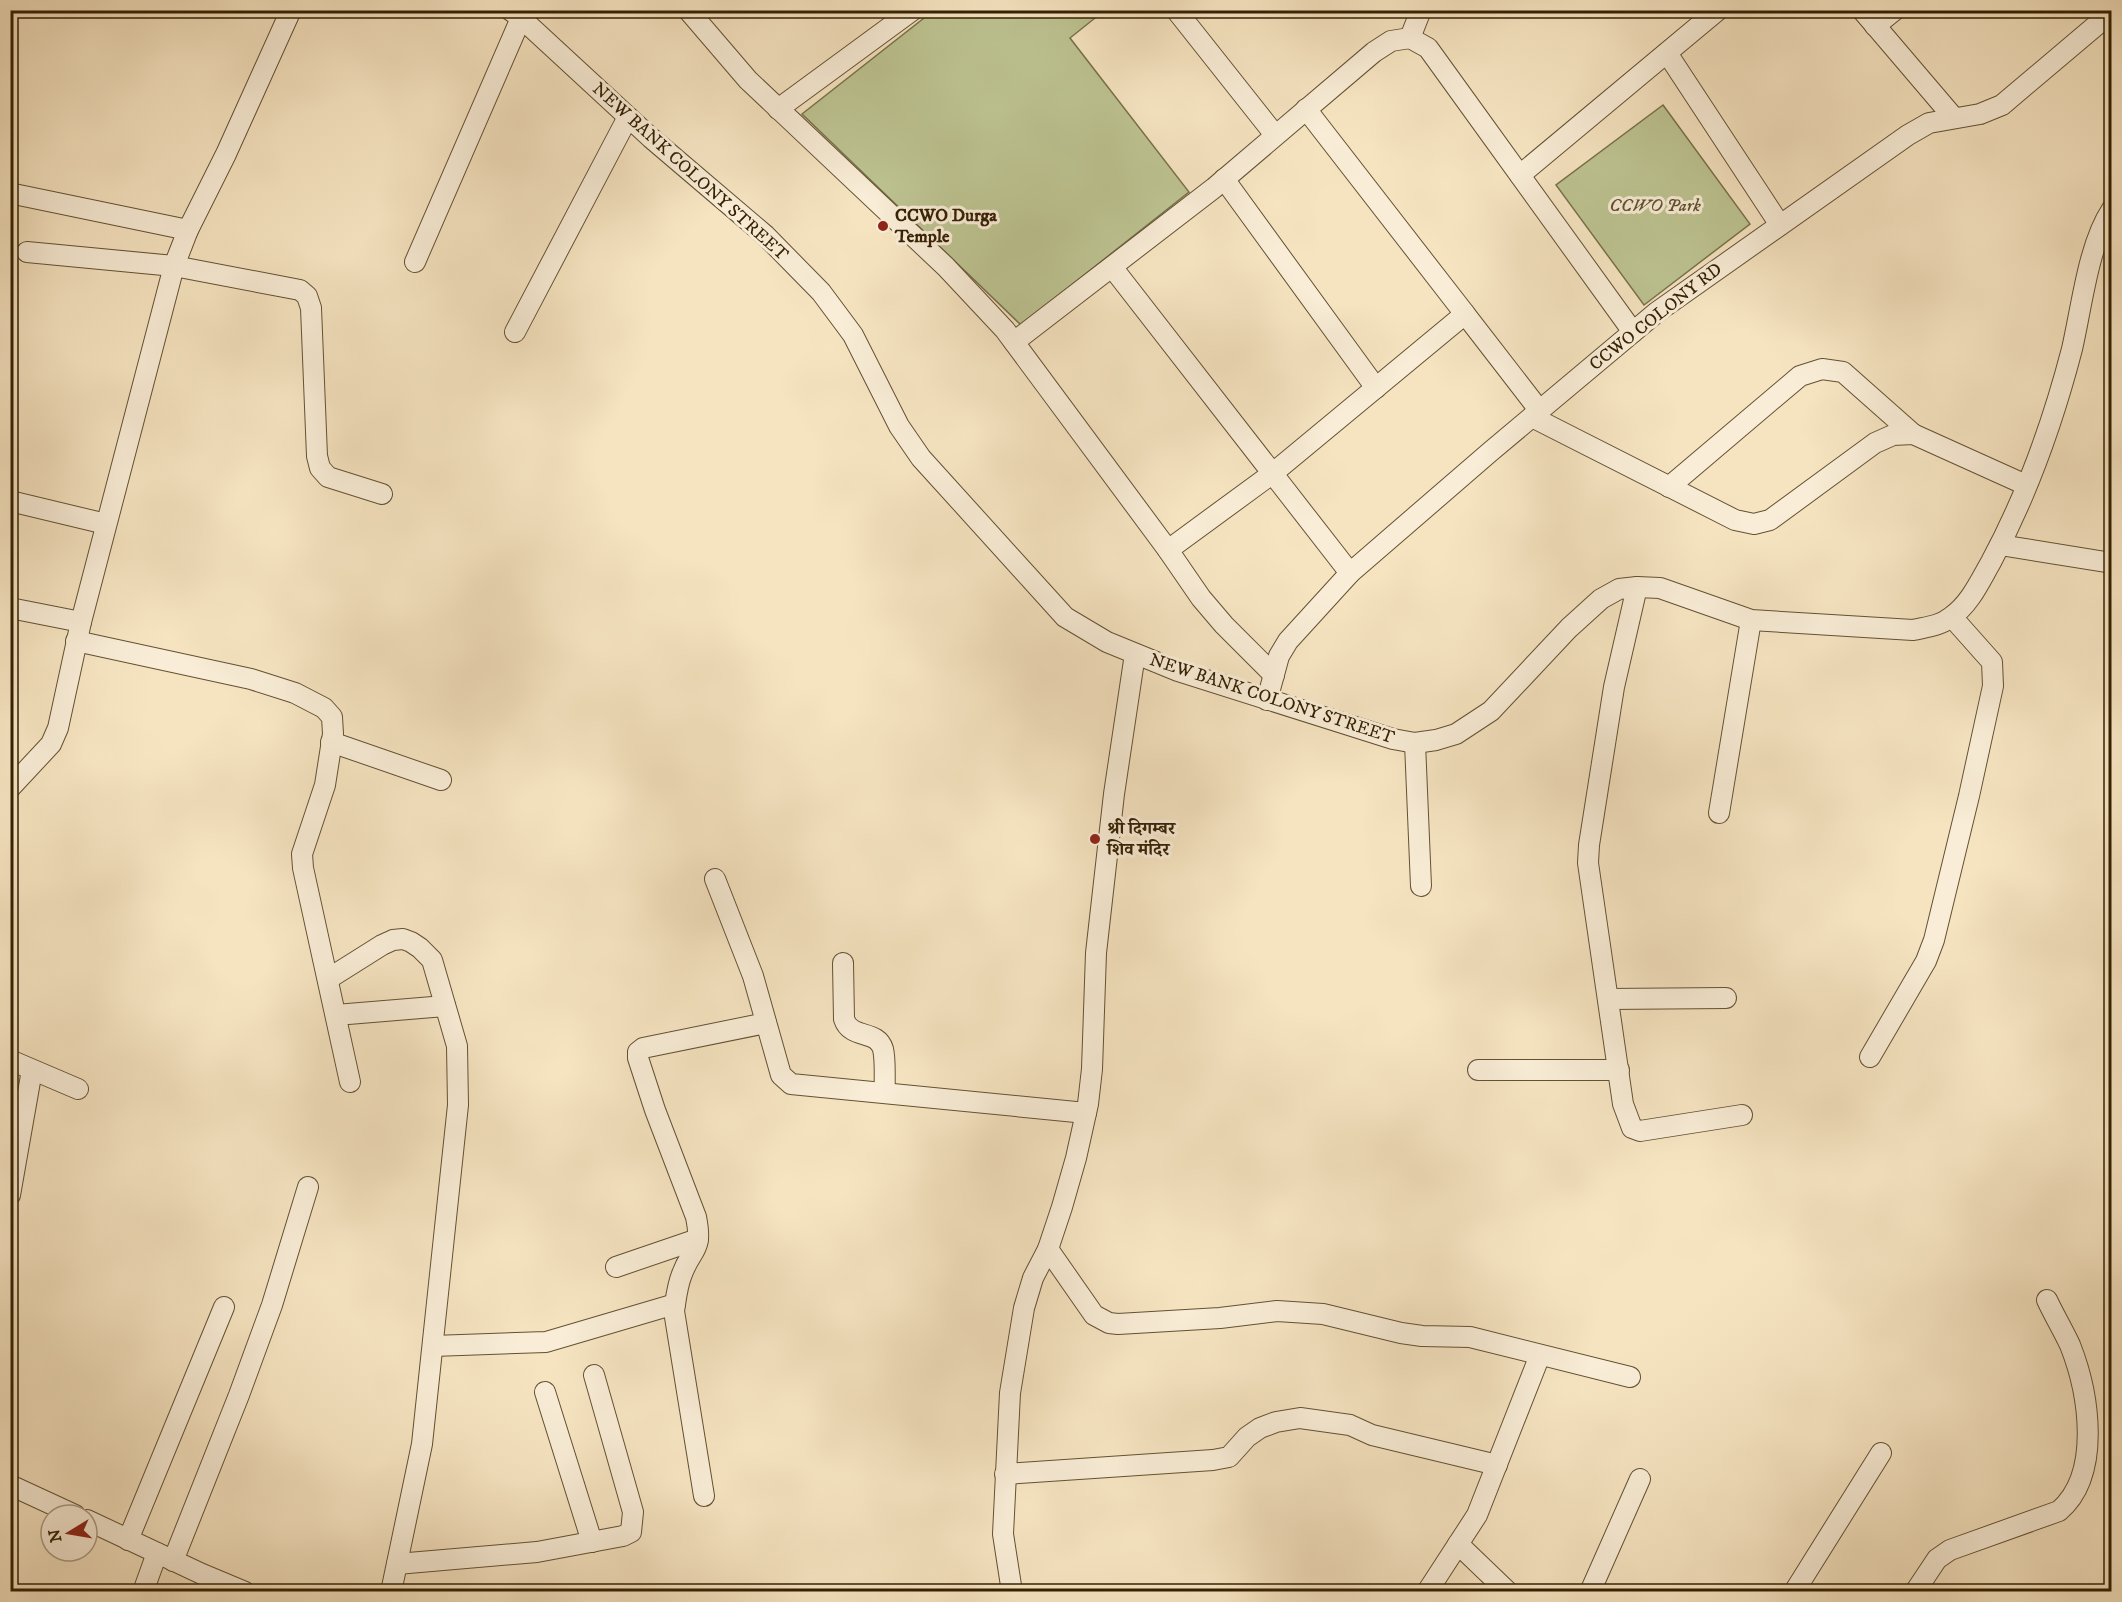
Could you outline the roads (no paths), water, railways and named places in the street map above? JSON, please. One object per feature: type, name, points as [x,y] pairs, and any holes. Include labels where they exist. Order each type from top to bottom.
[{"type":"street","points":[[10,788],[51,744],[58,728],[76,641],[174,267],[188,230],[226,154],[291,10]]},
{"type":"street","points":[[688,10],[748,80],[946,267],[1014,342],[1207,605],[1274,675]]},
{"type":"street","points":[[778,109],[913,10]]},
{"type":"street","points":[[1176,10],[1275,135]]},
{"type":"street","points":[[1410,38],[1421,10]]},
{"type":"street","points":[[1520,175],[1718,10]]},
{"type":"street","points":[[1862,10],[1954,118]]},
{"type":"street","points":[[1875,26],[1895,10]]},
{"type":"street","name":"CCWO COLONY RD","points":[[1267,700],[1279,656],[1288,640],[1350,573],[1657,312],[1908,135],[1929,123],[1980,114],[2002,105],[2112,12]]},
{"type":"street","points":[[415,262],[520,13]]},
{"type":"street","name":"NEW BANK COLONY STREET","points":[[520,13],[628,117],[765,234],[820,292],[853,335],[899,426],[921,458],[1052,604],[1079,627],[1107,642],[1178,671],[1393,739],[1415,743],[1456,734],[1491,711],[1569,628],[1600,599],[1619,589],[1660,588],[1751,620],[1913,630],[1934,626],[1952,617],[1974,592],[2000,545],[2050,425],[2072,348],[2096,242],[2105,218],[2112,209]]},
{"type":"street","points":[[1014,342],[1224,179],[1374,52],[1391,41],[1410,38],[1428,48],[1633,332]]},
{"type":"street","points":[[1667,53],[1780,225]]},
{"type":"street","points":[[1306,109],[1466,314],[1536,414],[1669,487],[1735,520],[1754,524],[1770,520],[1875,443],[1893,435],[1913,434]]},
{"type":"street","points":[[515,332],[628,117]]},
{"type":"street","points":[[1224,179],[1376,388]]},
{"type":"street","points":[[14,194],[188,230]]},
{"type":"street","points":[[27,252],[174,267],[300,290],[307,296],[311,308],[317,456],[320,468],[328,477],[382,494]]},
{"type":"street","points":[[1112,267],[1350,573]]},
{"type":"street","points":[[1168,550],[1273,473],[1466,314]]},
{"type":"street","points":[[1669,487],[1800,376],[1822,369],[1843,372],[1913,434],[2026,484]]},
{"type":"street","points":[[10,501],[106,524]]},
{"type":"street","points":[[2000,545],[2112,563]]},
{"type":"street","points":[[1637,587],[1614,687],[1589,845],[1590,882],[1627,1119],[1632,1128],[1640,1131],[1742,1115]]},
{"type":"street","points":[[10,608],[81,622]]},
{"type":"street","points":[[1870,1057],[1926,961],[1934,940],[1993,686],[1992,662],[1952,617]]},
{"type":"street","points":[[1719,813],[1751,620]]},
{"type":"street","points":[[76,641],[251,679],[295,693],[324,708],[332,717],[325,785],[302,854],[303,868],[350,1082]]},
{"type":"street","points":[[1012,1592],[1003,1534],[1010,1393],[1024,1308],[1033,1278],[1047,1249],[1077,1158],[1086,1113],[1092,1069],[1096,953],[1114,794],[1135,654]]},
{"type":"street","points":[[331,742],[441,780]]},
{"type":"street","points":[[1415,743],[1421,886]]},
{"type":"street","points":[[715,879],[753,976],[781,1075],[791,1084],[1086,1113]]},
{"type":"street","points":[[328,979],[371,950],[393,940],[403,939],[420,948],[432,960],[457,1046],[458,1105],[422,1444],[391,1592]]},
{"type":"street","points":[[843,963],[844,1019],[847,1027],[853,1031],[873,1037],[879,1042],[883,1050],[885,1092]]},
{"type":"street","points":[[1608,999],[1726,998]]},
{"type":"street","points":[[336,1015],[445,1006]]},
{"type":"street","points":[[704,1496],[674,1311],[682,1273],[698,1246],[696,1218],[638,1058],[643,1048],[766,1023]]},
{"type":"street","points":[[10,1060],[78,1089]]},
{"type":"street","points":[[10,1195],[32,1070]]},
{"type":"street","points":[[1478,1070],[1618,1070]]},
{"type":"street","points":[[142,1592],[165,1557],[239,1395],[264,1328],[308,1187]]},
{"type":"street","points":[[616,1267],[698,1239]]},
{"type":"street","points":[[1047,1249],[1094,1315],[1109,1323],[1220,1318],[1276,1311],[1298,1311],[1323,1314],[1401,1333],[1470,1337],[1630,1377]]},
{"type":"street","points":[[1915,1592],[1936,1559],[1950,1550],[2059,1511],[2070,1502],[2079,1484],[2087,1449],[2087,1406],[2069,1345],[2047,1300]]},
{"type":"street","points":[[433,1346],[546,1342],[675,1304]]},
{"type":"street","points":[[128,1539],[224,1307]]},
{"type":"street","points":[[1427,1592],[1477,1515],[1540,1355]]},
{"type":"street","points":[[397,1564],[537,1551],[623,1536],[631,1532],[633,1512],[594,1375]]},
{"type":"street","points":[[545,1392],[592,1542]]},
{"type":"street","points":[[1005,1474],[1213,1460],[1229,1456],[1247,1437],[1260,1428],[1276,1422],[1300,1418],[1350,1425],[1372,1435],[1497,1465]]},
{"type":"street","points":[[1794,1592],[1881,1453]]},
{"type":"street","points":[[1590,1592],[1640,1479]]},
{"type":"street","points":[[10,1485],[49,1503]]},
{"type":"street","points":[[99,1526],[246,1592]]},
{"type":"street","points":[[1458,1544],[1508,1592]]},
{"type":"place","name":"CCWO Durga Temple","points":[[883,226]]},
{"type":"place","name":"श्री दिगम्बर शिव मंदिर","points":[[1095,839]]},
{"type":"park label","name":"CCWO Park","points":[[1655,206]]}]
